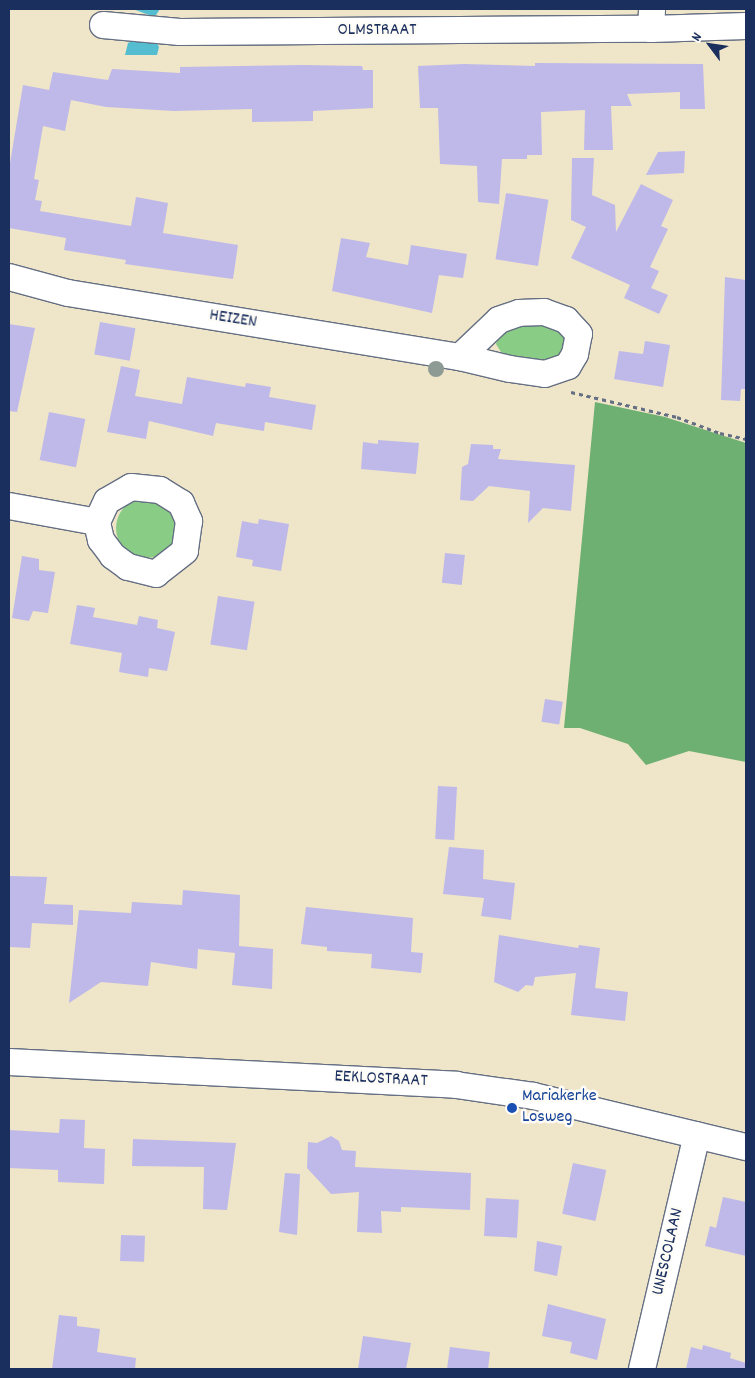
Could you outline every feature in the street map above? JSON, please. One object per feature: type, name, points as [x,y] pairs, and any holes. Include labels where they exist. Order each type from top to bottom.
[{"type":"street","name":"OLMSTRAAT","points":[[103,25],[180,32],[651,19],[746,26]]},
{"type":"street","name":"HEIZEN","points":[[9,277],[68,293],[460,357],[510,369],[545,374],[558,370]]},
{"type":"street","points":[[460,357],[499,320],[519,313],[544,312],[566,320],[579,334],[576,354],[568,366],[558,370]]},
{"type":"street","points":[[9,506],[97,522]]},
{"type":"street","name":"EEKLOSTRAAT","points":[[9,1062],[456,1085],[533,1096],[746,1147]]},
{"type":"street","name":"UNESCOLAAN","points":[[642,1369],[697,1135]]},
{"type":"path","points":[[558,370],[572,393],[676,417],[720,433],[746,438]]},
{"type":"green space","points":[[516,324],[558,327],[569,343],[555,361],[508,356],[501,352],[496,344],[500,334]]},
{"type":"green space","points":[[595,402],[665,417],[746,443],[746,762],[689,751],[646,765],[628,744],[580,728],[564,728]]},
{"type":"green space","points":[[146,498],[162,503],[167,507],[171,512],[176,528],[171,544],[167,549],[162,553],[146,558],[130,553],[125,549],[121,544],[116,528],[121,512],[125,507],[130,503]]},
{"type":"water","points":[[133,9],[160,9],[156,15],[149,15]]},
{"type":"water","points":[[135,40],[155,40],[159,47],[157,55],[125,55],[128,43]]},
{"type":"building","points":[[535,63],[703,64],[705,109],[680,109],[680,92],[627,94],[632,106],[611,106],[613,150],[584,150],[585,110],[541,112],[542,155],[527,155],[527,159],[502,159],[499,204],[478,202],[477,166],[440,164],[438,108],[420,108],[418,66],[464,64],[535,66]]},
{"type":"building","points":[[362,66],[363,70],[373,70],[373,108],[313,111],[313,121],[252,122],[252,109],[174,111],[106,107],[71,100],[65,131],[43,126],[34,179],[39,180],[35,200],[42,201],[40,211],[131,226],[136,197],[168,203],[163,233],[238,245],[233,279],[125,264],[126,260],[64,250],[66,238],[9,228],[9,169],[23,85],[49,90],[53,72],[108,80],[112,69],[180,73],[180,67]]},
{"type":"building","points":[[685,151],[684,173],[646,175],[658,152]]},
{"type":"building","points":[[572,158],[594,158],[592,195],[615,205],[616,232],[641,184],[673,200],[661,226],[668,229],[650,267],[659,271],[651,288],[668,295],[659,314],[624,298],[630,285],[571,258],[586,227],[571,220]]},
{"type":"building","points":[[506,193],[548,200],[538,266],[496,259]]},
{"type":"building","points":[[341,238],[370,243],[366,257],[408,265],[411,245],[467,254],[463,278],[439,275],[432,313],[332,291]]},
{"type":"building","points":[[725,277],[746,280],[746,389],[741,389],[740,401],[721,400]]},
{"type":"building","points":[[100,322],[135,328],[130,361],[94,354]]},
{"type":"building","points":[[9,324],[35,328],[17,412],[9,411]]},
{"type":"building","points":[[645,341],[670,345],[663,387],[614,379],[619,351],[643,354]]},
{"type":"building","points":[[121,366],[140,370],[135,396],[182,404],[187,377],[245,387],[246,383],[271,387],[269,397],[316,405],[312,430],[265,422],[264,431],[216,423],[213,436],[149,421],[146,439],[107,432]]},
{"type":"building","points":[[49,412],[85,419],[76,467],[40,460]]},
{"type":"building","points":[[378,440],[419,443],[416,474],[361,469],[363,442],[378,444]]},
{"type":"building","points":[[471,444],[493,445],[493,449],[501,449],[498,459],[575,465],[571,511],[543,508],[528,523],[530,491],[489,486],[473,501],[460,500],[462,467],[468,464]]},
{"type":"building","points":[[259,519],[289,524],[281,571],[252,566],[253,560],[236,557],[242,521],[258,524]]},
{"type":"building","points":[[445,553],[465,555],[462,585],[442,583]]},
{"type":"building","points":[[22,556],[39,559],[39,570],[55,572],[48,613],[33,611],[29,621],[12,618]]},
{"type":"building","points":[[218,596],[255,602],[247,650],[210,644]]},
{"type":"building","points":[[77,605],[95,608],[93,617],[137,625],[139,616],[158,620],[157,628],[175,632],[167,671],[149,668],[148,677],[119,672],[122,653],[70,644]]},
{"type":"building","points":[[545,699],[563,702],[559,725],[541,722]]},
{"type":"building","points":[[438,786],[457,787],[454,840],[435,839]]},
{"type":"building","points":[[449,847],[484,850],[483,879],[515,883],[511,920],[481,916],[484,898],[443,894]]},
{"type":"building","points":[[9,876],[47,877],[44,904],[73,905],[73,925],[32,923],[30,948],[9,947]]},
{"type":"building","points":[[183,890],[240,895],[239,946],[273,949],[272,989],[232,985],[235,953],[198,949],[197,969],[151,962],[148,986],[101,982],[69,1003],[79,910],[131,913],[132,902],[182,905]]},
{"type":"building","points":[[306,907],[413,918],[411,952],[423,953],[421,973],[371,968],[372,954],[327,951],[327,947],[301,944]]},
{"type":"building","points":[[499,935],[578,948],[579,945],[600,948],[595,988],[628,992],[625,1021],[571,1015],[576,973],[535,977],[533,986],[526,985],[518,992],[494,982]]},
{"type":"building","points":[[60,1119],[85,1120],[84,1148],[105,1149],[104,1184],[58,1182],[58,1170],[9,1168],[9,1130],[59,1133]]},
{"type":"building","points":[[331,1136],[339,1141],[342,1150],[356,1151],[355,1167],[471,1173],[470,1210],[401,1207],[401,1212],[381,1211],[382,1233],[357,1232],[359,1192],[331,1194],[307,1168],[308,1142],[317,1143]]},
{"type":"building","points":[[133,1139],[236,1143],[227,1210],[203,1209],[204,1167],[132,1166]]},
{"type":"building","points":[[573,1163],[606,1170],[595,1221],[562,1214]]},
{"type":"building","points":[[285,1173],[300,1174],[297,1235],[279,1232]]},
{"type":"building","points":[[723,1197],[746,1202],[746,1256],[705,1246],[710,1226],[716,1228]]},
{"type":"building","points":[[486,1198],[519,1200],[517,1238],[484,1236]]},
{"type":"building","points":[[121,1235],[145,1236],[144,1262],[120,1261]]},
{"type":"building","points":[[537,1241],[562,1246],[557,1276],[534,1271]]},
{"type":"building","points":[[548,1304],[606,1319],[597,1360],[570,1353],[572,1342],[542,1336]]},
{"type":"building","points":[[59,1315],[77,1317],[77,1326],[100,1329],[97,1352],[136,1358],[135,1369],[52,1369]]},
{"type":"building","points":[[363,1336],[411,1343],[406,1369],[358,1369]]},
{"type":"building","points":[[703,1345],[731,1353],[730,1358],[746,1363],[746,1369],[686,1369],[691,1347],[702,1350]]},
{"type":"building","points":[[450,1347],[490,1352],[488,1369],[447,1369]]},
{"type":"place","name":"Mariakerke Losweg","points":[[512,1108]]}]
